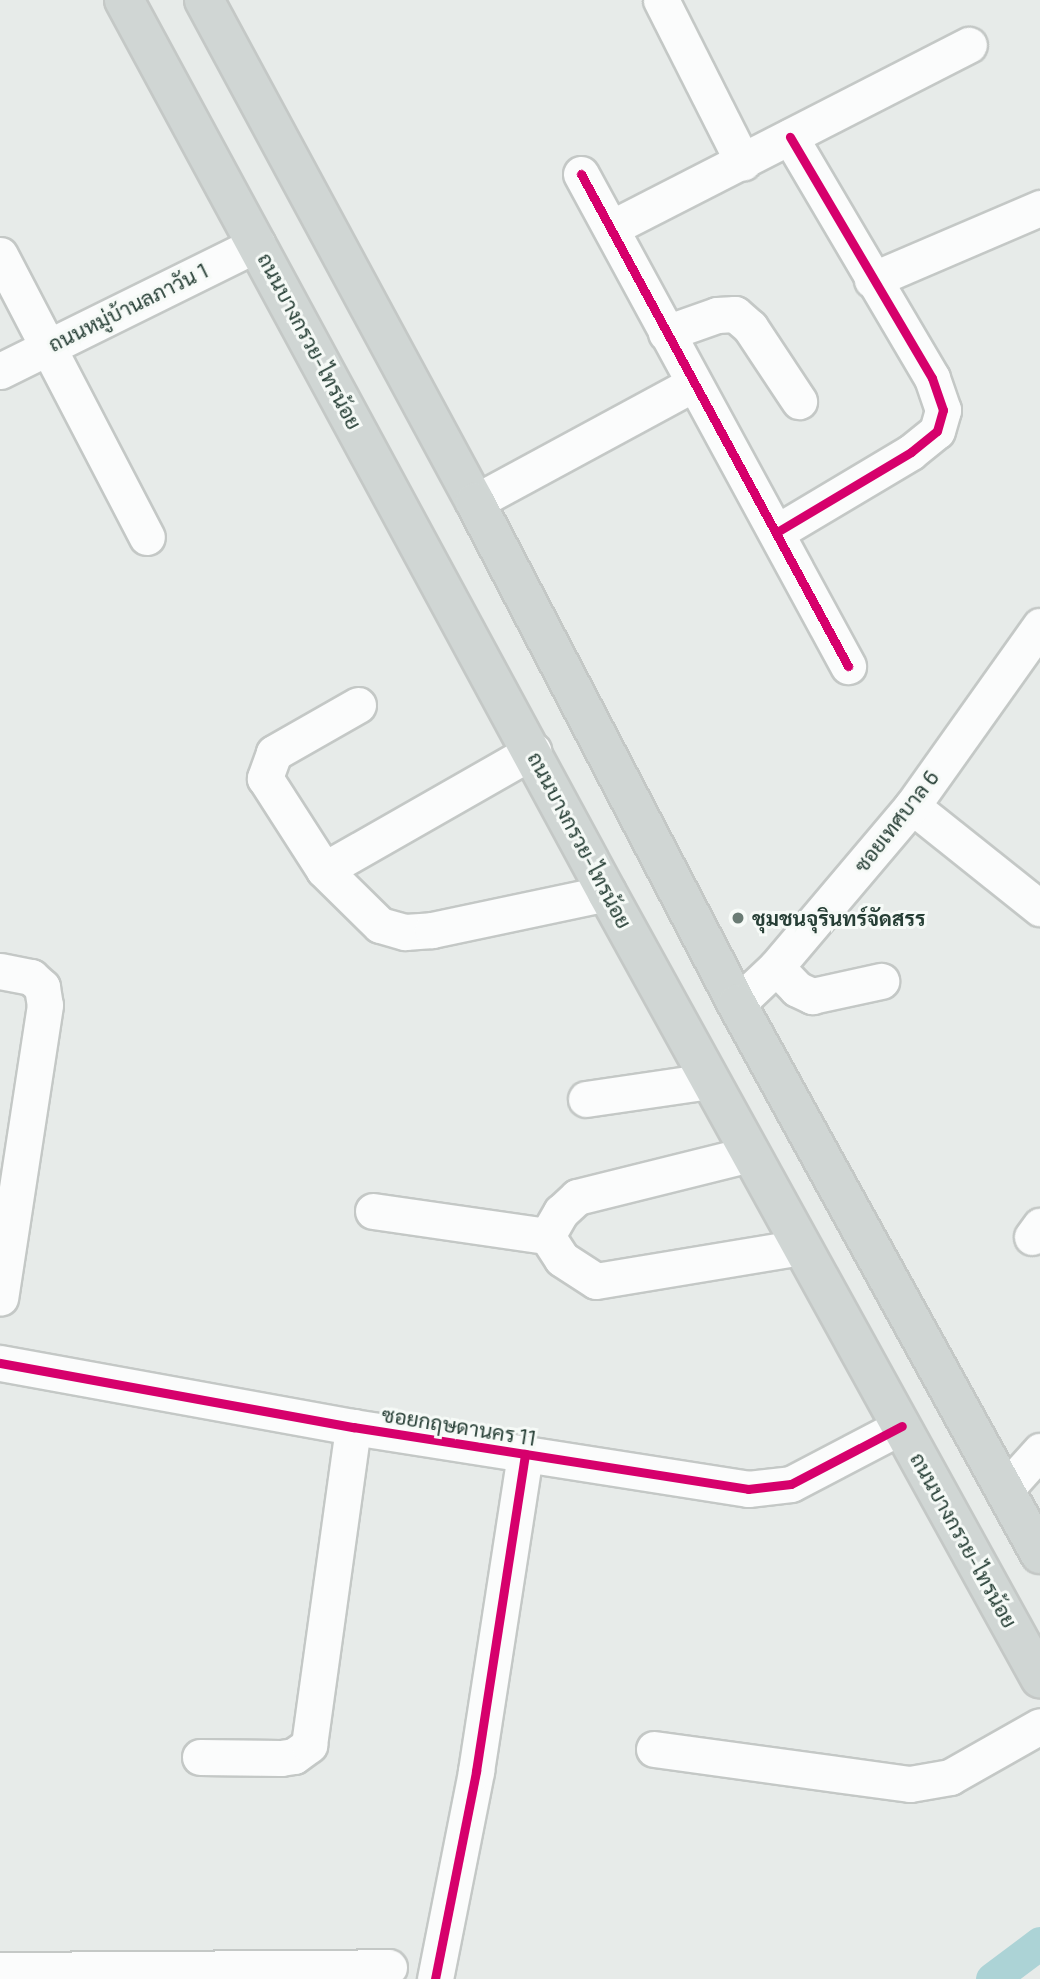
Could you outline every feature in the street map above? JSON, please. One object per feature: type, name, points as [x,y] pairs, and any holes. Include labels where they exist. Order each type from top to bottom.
[{"type":"main road","name":"ถนนบางกรวย-ไทรน้อย","points":[[124,0],[533,751],[607,893],[1040,1678]]},
{"type":"main road","points":[[204,0],[475,502],[737,1004],[1040,1554]]},
{"type":"main road","points":[[846,1328],[900,1298]]},
{"type":"street","points":[[661,0],[743,162]]},
{"type":"street","points":[[611,228],[969,45]]},
{"type":"street","points":[[777,532],[911,452],[937,431],[943,410],[933,378],[872,280],[790,137]]},
{"type":"street","points":[[581,174],[848,666]]},
{"type":"street","points":[[872,280],[1040,208]]},
{"type":"street","name":"ถนนหมู่บ้านลภาวัน 1","points":[[0,371],[257,244]]},
{"type":"street","points":[[0,255],[147,537]]},
{"type":"street","points":[[666,333],[717,315],[736,314],[750,327],[799,401]]},
{"type":"street","points":[[475,502],[693,384]]},
{"type":"street","name":"ซอยเทศบาล 6","points":[[737,1004],[776,967],[912,806],[1034,646]]},
{"type":"street","points":[[358,705],[274,753],[266,764],[265,778],[272,795],[324,870],[380,925],[405,932],[512,915],[607,893]]},
{"type":"street","points":[[324,870],[533,751]]},
{"type":"street","points":[[912,806],[1040,908]]},
{"type":"street","points":[[776,967],[797,989],[812,996],[881,981]]},
{"type":"street","points":[[0,971],[31,977],[42,987],[45,1005],[0,1298]]},
{"type":"street","points":[[586,1099],[710,1081]]},
{"type":"street","points":[[547,1236],[561,1212],[578,1197],[750,1154]]},
{"type":"street","points":[[373,1211],[547,1236],[562,1259],[596,1281],[801,1247]]},
{"type":"street","name":"ซอยกฤษดานคร 11","points":[[0,1363],[353,1427],[768,1489],[791,1484],[902,1426]]},
{"type":"street","points":[[200,1758],[281,1758],[294,1756],[309,1745],[353,1427]]},
{"type":"street","points":[[1004,1491],[1040,1451]]},
{"type":"street","points":[[435,1979],[476,1771],[524,1454]]},
{"type":"street","points":[[654,1749],[911,1784],[950,1777],[1040,1726]]},
{"type":"street","points":[[0,1970],[389,1967]]},
{"type":"waterway","points":[[992,1979],[1040,1943]]},
{"type":"cycle path","points":[[777,532],[911,452],[937,431],[943,410],[932,378],[790,137]]},
{"type":"cycle path","points":[[581,174],[848,666]]},
{"type":"cycle path","points":[[0,1363],[353,1427],[748,1489],[791,1484],[902,1426]]},
{"type":"cycle path","points":[[435,1979],[476,1771],[525,1454]]},
{"type":"place","name":"ชุมชนจุรินทร์จัดสรร","points":[[738,918]]}]
